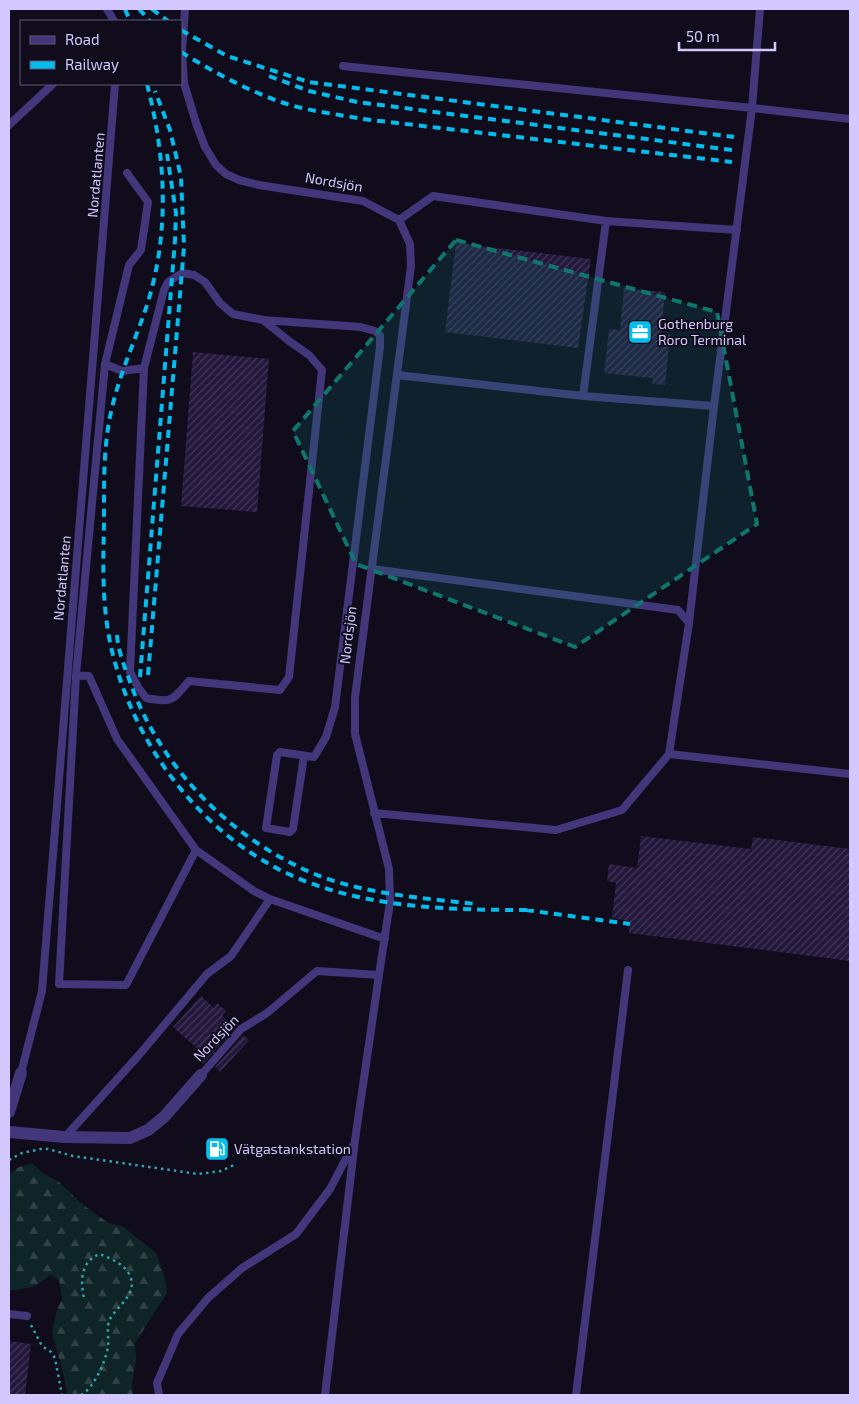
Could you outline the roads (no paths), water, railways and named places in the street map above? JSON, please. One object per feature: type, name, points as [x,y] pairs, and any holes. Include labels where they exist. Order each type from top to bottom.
[{"type":"street","points":[[9,1112],[21,1073]]},
{"type":"street","name":"Nordsjön","points":[[9,1132],[65,1137],[130,1138],[148,1130],[164,1117],[201,1075]]},
{"type":"lane","points":[[107,9],[113,20]]},
{"type":"lane","name":"Nordsjön","points":[[185,9],[182,52],[184,83],[205,147],[216,165],[226,174],[238,180],[363,201],[399,220],[410,244],[411,266],[355,697],[355,734],[389,869],[390,902],[379,975],[317,971],[267,1013],[241,1029],[201,1075]]},
{"type":"lane","points":[[374,812],[556,830],[622,810],[669,754],[689,623],[714,406],[752,108],[760,9]]},
{"type":"lane","points":[[343,66],[850,119]]},
{"type":"lane","points":[[9,125],[52,85]]},
{"type":"lane","name":"Nordatlanten","points":[[21,1073],[42,991],[115,85]]},
{"type":"lane","points":[[127,173],[148,202],[141,250],[129,265],[104,364],[76,675],[59,984],[126,985],[196,850]]},
{"type":"lane","points":[[399,220],[433,196],[606,220],[737,230]]},
{"type":"lane","points":[[584,396],[606,220]]},
{"type":"lane","points":[[263,320],[309,355],[322,370],[289,677],[280,690],[189,681],[174,698],[164,702],[146,698],[130,672],[144,368],[164,290],[168,282],[182,273],[194,274],[205,282],[220,303],[233,314],[263,320],[361,327],[375,331],[380,335],[380,347],[335,707],[326,737],[314,757],[280,752],[277,755],[266,828],[286,832],[290,832],[293,829],[304,756]]},
{"type":"lane","points":[[104,364],[122,371],[144,368]]},
{"type":"lane","points":[[397,375],[584,396],[714,406]]},
{"type":"lane","points":[[372,568],[678,610],[689,623]]},
{"type":"lane","points":[[678,610],[691,601]]},
{"type":"lane","points":[[76,675],[88,676],[117,739],[196,850],[254,891],[270,899],[385,939]]},
{"type":"lane","points":[[669,754],[850,774]]},
{"type":"lane","points":[[65,1137],[139,1055],[207,974],[231,956],[270,899]]},
{"type":"lane","points":[[576,1395],[628,970]]},
{"type":"lane","points":[[325,1395],[355,1140],[379,975]]},
{"type":"lane","points":[[159,1395],[157,1383],[178,1334],[208,1298],[242,1268],[296,1234],[330,1190],[355,1140]]},
{"type":"lane","points":[[9,1314],[27,1316]]},
{"type":"railway","points":[[125,9],[130,20]]},
{"type":"railway","points":[[139,9],[149,20]]},
{"type":"railway","points":[[152,9],[167,20]]},
{"type":"railway","points":[[182,31],[227,56],[309,82],[734,137]]},
{"type":"railway","points":[[182,53],[255,92],[281,102],[311,110],[363,119],[732,162]]},
{"type":"railway","points":[[269,76],[309,91],[357,102],[732,150]]},
{"type":"railway","points":[[147,85],[158,139],[161,167],[162,223],[154,278],[147,305],[114,398],[108,426],[104,482],[104,583],[107,627],[121,681],[136,719],[156,754],[180,788],[207,818],[238,844],[273,866],[310,883],[337,892],[392,903],[448,908],[532,910]]},
{"type":"railway","points":[[148,675],[184,247],[181,177],[170,130],[155,91]]},
{"type":"railway","points":[[140,677],[175,240],[176,213],[167,154]]},
{"type":"railway","points":[[117,635],[128,676],[141,708],[157,739],[199,794],[224,818],[251,839],[281,858],[331,880],[393,894],[476,904]]},
{"type":"railway","points":[[526,910],[630,924]]},
{"type":"place","name":"Gothenburg Roro Terminal","points":[[640,332]]},
{"type":"place","name":"Vätgastankstation","points":[[217,1149]]}]
